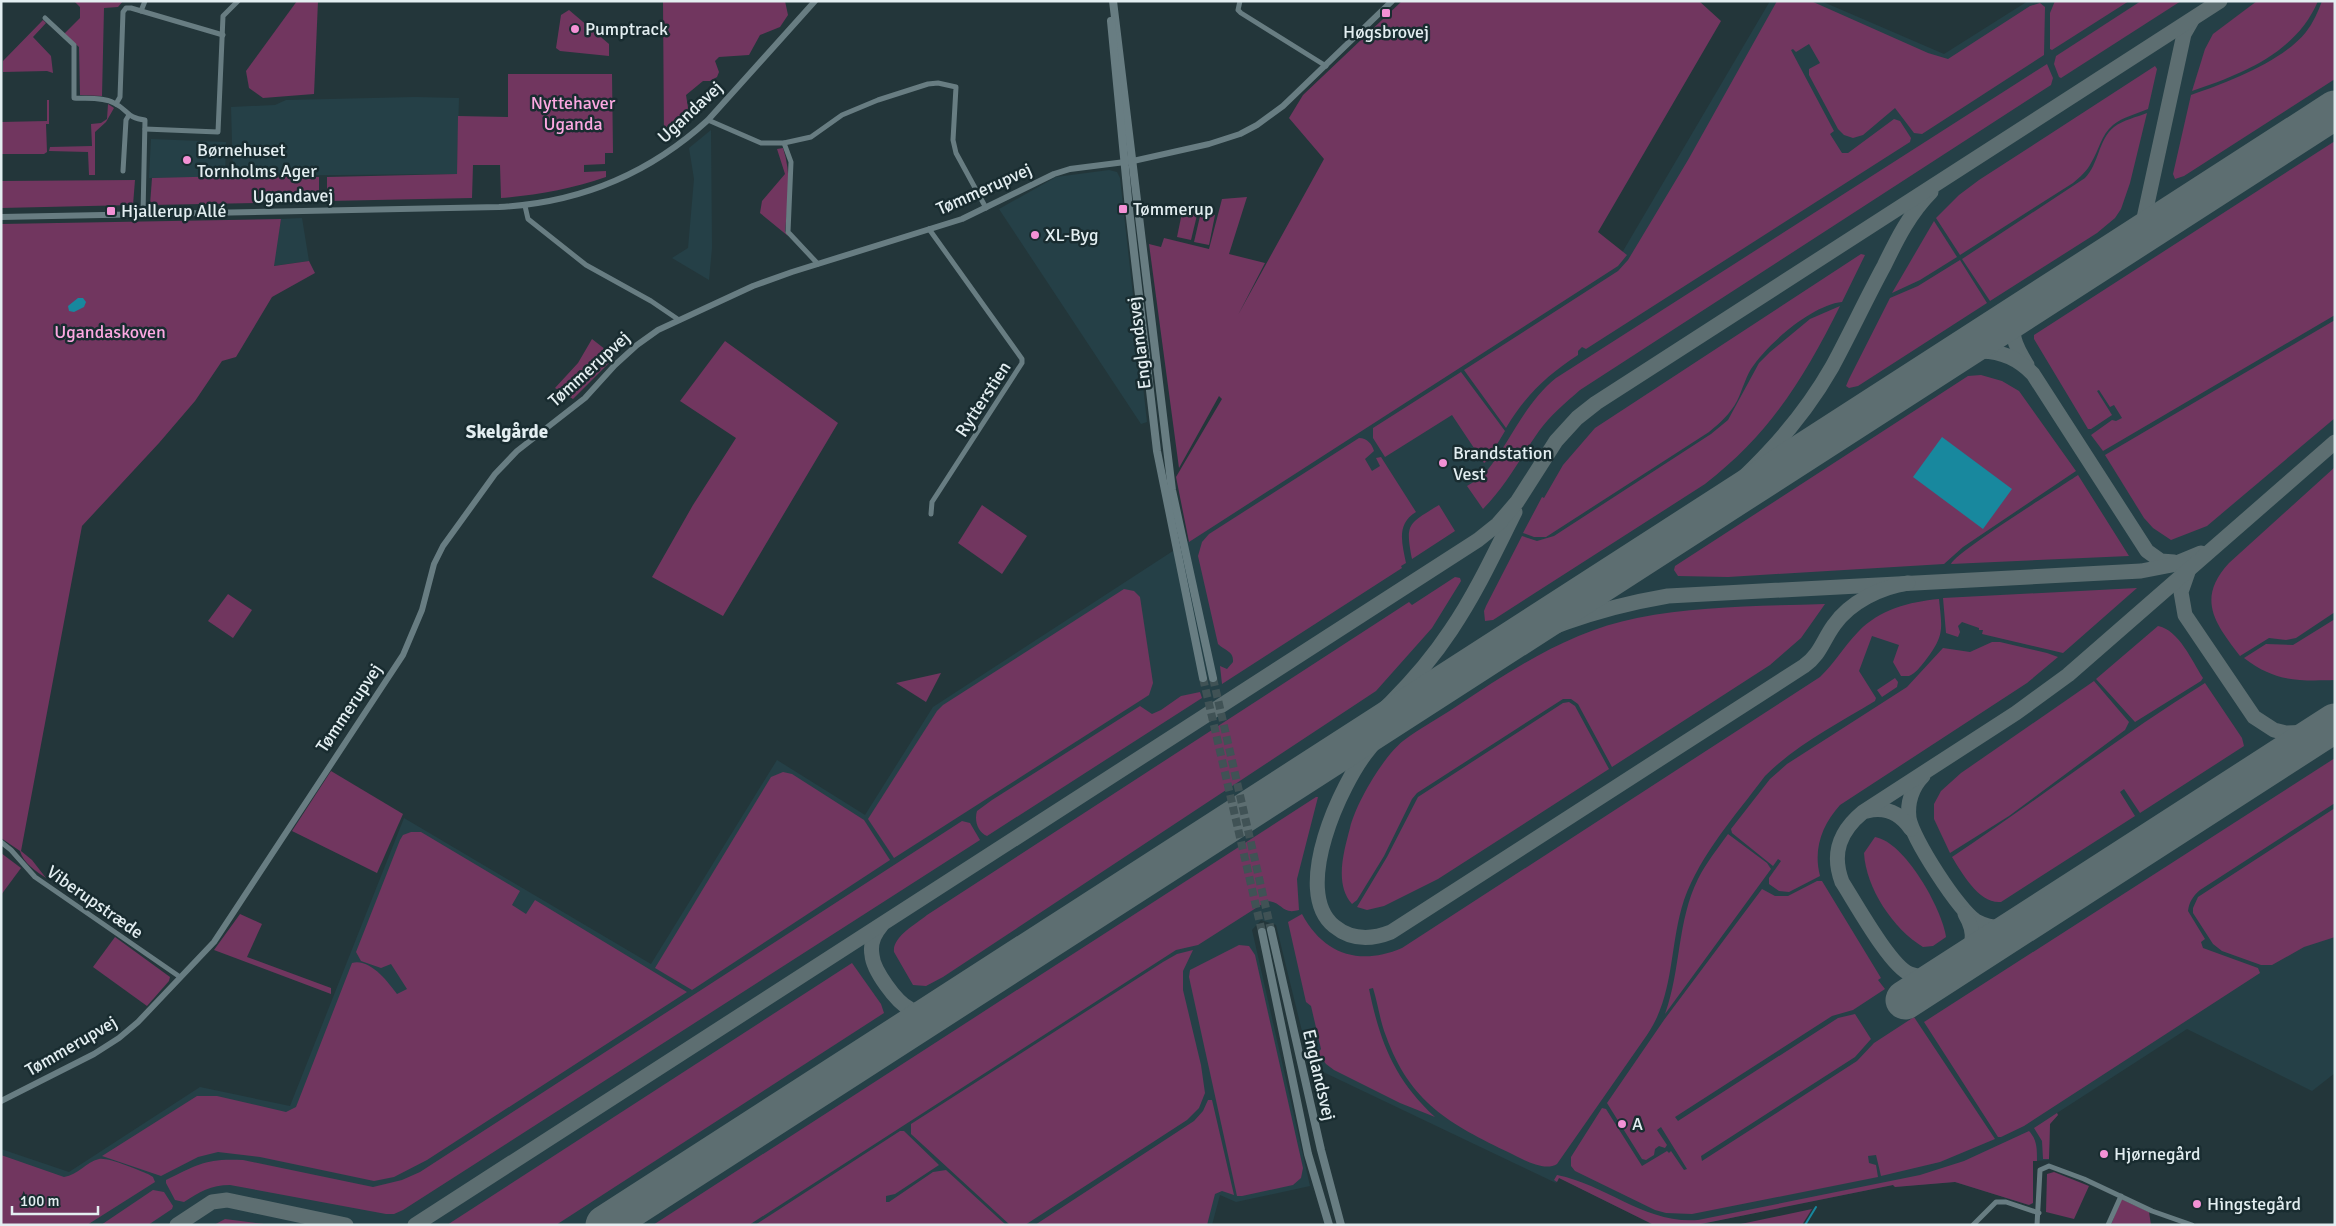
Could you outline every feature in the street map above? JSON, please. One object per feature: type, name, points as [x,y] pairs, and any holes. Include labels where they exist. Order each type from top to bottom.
[{"type":"main road","name":"Englandsvej","points":[[1109,1],[1124,162],[1157,450],[1204,678]]},
{"type":"main road","name":"Englandsvej","points":[[1113,1],[1172,490],[1213,678]]},
{"type":"main road","name":"Englandsvej","points":[[1271,930],[1321,1150],[1342,1225]]},
{"type":"main road","name":"Englandsvej","points":[[1262,932],[1308,1154],[1329,1225]]},
{"type":"street","points":[[141,11],[144,1]]},
{"type":"street","points":[[145,129],[218,132],[224,16],[238,1]]},
{"type":"street","name":"Ugandavej","points":[[1,217],[525,206],[578,195],[635,173],[673,150],[708,120],[815,1]]},
{"type":"street","points":[[1240,1],[1238,10],[1241,13],[1326,66]]},
{"type":"street","name":"Tømmerupvej","points":[[1,1101],[94,1054],[119,1038],[138,1022],[214,942],[403,655],[419,618],[434,564],[443,546],[495,474],[512,455],[585,398],[615,365],[638,344],[658,330],[753,286],[962,219],[1070,168],[1133,161],[1210,144],[1240,134],[1258,125],[1283,106],[1392,1]]},
{"type":"street","points":[[116,104],[120,98],[123,12],[126,8],[223,35]]},
{"type":"street","points":[[45,18],[74,45],[74,98],[107,100],[116,104],[134,119],[145,120],[143,214]]},
{"type":"street","points":[[708,120],[761,143],[784,143],[811,137],[842,116],[878,100],[928,84],[938,83],[956,87],[953,140],[956,153],[986,208]]},
{"type":"street","points":[[123,171],[126,120],[129,115]]},
{"type":"street","points":[[784,143],[791,162],[788,232],[818,264]]},
{"type":"street","points":[[525,206],[528,219],[586,265],[651,301],[679,320]]},
{"type":"street","name":"Rytterstien","points":[[929,229],[1022,359],[1022,363],[932,502],[932,514]]},
{"type":"street","name":"Viberupstræde","points":[[1,842],[11,850],[35,877],[180,977]]},
{"type":"street","points":[[2037,1225],[2040,1170],[2045,1167],[2055,1168],[2152,1211],[2192,1225]]},
{"type":"street","points":[[2108,1225],[2121,1196]]},
{"type":"street","points":[[1973,1225],[1996,1202],[2006,1202],[2039,1213]]},
{"type":"shaded area","points":[[1770,1],[1821,1],[1944,54],[2028,1],[2335,1],[2335,1073],[2312,1091],[2187,1029],[2057,1113],[2058,1115],[2050,1124],[2049,1160],[2033,1161],[2033,1203],[2029,1205],[1955,1182],[1895,1187],[1893,1185],[1696,1225],[1654,1225],[1559,1178],[1556,1183],[1319,1070],[1312,1072],[1276,925],[1261,920],[1252,930],[1310,1186],[1236,1202],[1220,1195],[1212,1225],[1,1225],[1,1149],[69,1172],[200,1087],[290,1106],[404,818],[651,964],[777,760],[865,815],[933,707],[1616,263]]},
{"type":"shaded area","points":[[415,97],[459,98],[457,174],[233,176],[231,107],[275,105],[286,100]]},
{"type":"shaded area","points":[[711,130],[712,248],[709,280],[672,258],[688,248],[694,179],[689,148]]},
{"type":"shaded area","name":"Børnehuset Tornholms Ager","points":[[151,139],[226,142],[225,177],[149,178]]},
{"type":"shaded area","points":[[1109,170],[1117,172],[1120,178],[1147,422],[1141,424],[999,209],[1056,177]]},
{"type":"shaded area","points":[[302,218],[309,261],[273,266],[281,219]]},
{"type":"green space","points":[[74,1],[123,1],[118,7],[104,8],[102,96],[80,95],[79,47],[64,34],[80,18],[80,7]]},
{"type":"green space","points":[[297,1],[318,1],[314,94],[263,98],[249,88],[246,71]]},
{"type":"green space","points":[[663,1],[785,1],[788,15],[780,27],[760,35],[749,55],[719,57],[715,61],[719,72],[717,77],[710,81],[703,81],[686,95],[690,120],[664,142]]},
{"type":"green space","points":[[1402,1],[1699,1],[1721,21],[1598,232],[1627,255],[1618,266],[1189,542],[1176,477],[1222,399],[1219,396],[1179,468],[1149,244],[1161,247],[1164,238],[1209,249],[1222,199],[1247,197],[1229,254],[1265,263],[1238,315],[1324,159],[1289,118],[1303,95]]},
{"type":"green space","points":[[1777,1],[1811,1],[1928,53],[1948,59],[2030,6],[2040,3],[2045,7],[2044,55],[1922,134],[1914,133],[1895,108],[1863,135],[1853,138],[1844,135],[1838,129],[1809,75],[1809,69],[1820,63],[1809,44],[1796,52],[1793,49],[1791,50],[1834,131],[1830,134],[1842,153],[1848,153],[1894,119],[1900,121],[1911,138],[1910,142],[1586,349],[1582,347],[1578,351],[1578,355],[1556,370],[1529,396],[1506,428],[1464,370],[1618,271],[1628,260],[1688,160]]},
{"type":"green space","points":[[2055,1],[2129,1],[2052,50],[2050,49],[2050,13]]},
{"type":"green space","points":[[2141,1],[2181,1],[2061,78],[2059,77],[2054,64],[2056,56]]},
{"type":"green space","points":[[2257,1],[2318,1],[2296,35],[2282,48],[2248,69],[2192,91],[2205,49],[2213,34]]},
{"type":"green space","points":[[2322,1],[2335,1],[2335,79],[2184,176],[2175,179],[2173,174],[2191,95],[2236,78],[2283,53],[2306,32]]},
{"type":"green space","name":"Pumptrack","points":[[569,10],[609,44],[609,56],[560,51],[556,48],[561,15]]},
{"type":"green space","points":[[43,20],[46,23],[33,37],[51,56],[53,73],[47,71],[3,72],[3,61]]},
{"type":"green space","points":[[2047,64],[2053,78],[2051,85],[1580,390],[1543,425],[1506,481],[1483,509],[1467,486],[1484,474],[1535,399],[1556,378]]},
{"type":"green space","points":[[2155,66],[2157,69],[2148,109],[2121,120],[2109,129],[2094,158],[2081,176],[1960,255],[1936,218],[1959,195],[1979,180]]},
{"type":"green space","name":"Nyttehaver Uganda","points":[[508,74],[612,74],[613,153],[605,153],[605,164],[584,165],[584,172],[606,171],[606,177],[554,191],[501,198],[500,165],[473,165],[472,198],[327,201],[327,177],[457,174],[458,116],[508,117]]},
{"type":"green space","points":[[47,100],[49,100],[49,124],[46,124],[47,152],[44,154],[1,154],[1,122],[47,121]]},
{"type":"green space","points":[[108,104],[114,108],[106,122],[95,132],[95,175],[89,175],[88,152],[49,151],[50,147],[92,146],[91,124],[101,123],[107,119]]},
{"type":"green space","points":[[2147,113],[2130,183],[2121,209],[2115,218],[2097,233],[1990,301],[1962,259],[2085,178],[2090,172],[2101,145],[2109,132],[2122,122]]},
{"type":"green space","points":[[2335,141],[2335,315],[2103,451],[2091,435],[2112,420],[2116,421],[2122,418],[2114,405],[2110,407],[2099,390],[2097,391],[2112,415],[2091,429],[2088,429],[2034,339],[2034,335]]},
{"type":"green space","points":[[783,148],[788,168],[785,231],[788,236],[760,213],[762,201],[785,174],[777,149]]},
{"type":"green space","points":[[233,176],[319,177],[319,202],[150,205],[152,178]]},
{"type":"green space","points":[[135,180],[133,205],[1,208],[1,181]]},
{"type":"green space","points":[[1183,208],[1198,211],[1191,240],[1177,237]]},
{"type":"green space","points":[[1201,212],[1215,215],[1209,245],[1194,242]]},
{"type":"green space","name":"Ugandaskoven","points":[[281,219],[274,266],[309,261],[315,273],[272,297],[236,357],[222,361],[195,401],[82,526],[21,851],[32,860],[46,878],[27,863],[20,851],[1,838],[1,224]]},
{"type":"green space","points":[[1934,221],[1957,257],[1920,280],[1892,293]]},
{"type":"green space","points":[[1861,254],[1865,255],[1842,302],[1817,310],[1804,318],[1768,348],[1751,369],[1731,410],[1709,432],[1546,537],[1534,537],[1523,533],[1542,497],[1544,498],[1563,465],[1595,428]]},
{"type":"green space","points":[[1960,260],[1987,303],[1858,386],[1849,388],[1846,386],[1890,298],[1918,286]]},
{"type":"green space","points":[[1840,306],[1799,381],[1767,425],[1728,465],[1705,484],[1493,620],[1485,621],[1484,611],[1486,606],[1522,536],[1537,541],[1554,536],[1711,434],[1728,420],[1759,363],[1770,352],[1810,319]]},
{"type":"green space","points":[[2335,320],[2335,418],[2207,526],[2171,540],[2153,528],[2144,518],[2105,455]]},
{"type":"green space","points":[[592,339],[615,357],[573,399],[555,388],[578,363]]},
{"type":"green space","points":[[725,341],[838,423],[723,616],[652,577],[693,505],[736,438],[680,401]]},
{"type":"green space","points":[[1461,372],[1505,431],[1487,461],[1484,463],[1452,415],[1385,457],[1373,438],[1373,428]]},
{"type":"green space","points":[[1981,375],[2002,381],[2019,391],[2076,471],[1963,547],[1944,564],[1728,577],[1678,576],[1674,570],[1675,566],[1968,376]]},
{"type":"green space","points":[[1359,438],[1367,440],[1373,448],[1374,451],[1365,459],[1372,471],[1380,466],[1376,458],[1381,457],[1416,512],[1405,522],[1403,528],[1402,541],[1406,563],[1401,566],[1402,568],[1222,684],[1220,666],[1227,669],[1233,662],[1233,658],[1231,653],[1218,644],[1198,556],[1202,542],[1209,534]]},
{"type":"green space","points":[[2335,467],[2335,612],[2296,638],[2286,640],[2269,638],[2240,656],[2223,633],[2213,611],[2211,600],[2213,588],[2219,576],[2229,563]]},
{"type":"green space","points":[[2078,475],[2129,556],[1951,564],[1971,546]]},
{"type":"green space","points":[[982,505],[1027,536],[1002,574],[958,543]]},
{"type":"green space","points":[[1439,505],[1455,531],[1412,559],[1409,538],[1411,526],[1421,516]]},
{"type":"green space","points":[[1455,577],[1460,578],[1461,581],[1432,628],[1376,691],[943,977],[926,986],[913,985],[894,952],[894,946],[897,941],[911,927],[1409,602],[1412,605]]},
{"type":"green space","points":[[2137,588],[2063,653],[1982,634],[1983,630],[1962,622],[1958,626],[1960,632],[1958,637],[1946,633],[1943,598]]},
{"type":"green space","points":[[1124,589],[1134,591],[1140,597],[1153,683],[1149,695],[894,858],[868,819],[937,711],[943,705]]},
{"type":"green space","points":[[228,594],[252,610],[233,638],[208,621]]},
{"type":"green space","points":[[1939,599],[1941,632],[1936,645],[1918,670],[1909,676],[1901,676],[1893,662],[1899,645],[1872,636],[1859,671],[1876,698],[1875,701],[1817,736],[1777,765],[1765,776],[1709,850],[1684,900],[1679,917],[1667,986],[1656,1019],[1647,1035],[1557,1164],[1546,1167],[1527,1161],[1469,1132],[1434,1109],[1407,1078],[1396,1059],[1384,1030],[1373,988],[1369,989],[1373,1008],[1391,1059],[1409,1088],[1435,1117],[1400,1103],[1334,1070],[1326,1064],[1318,1053],[1321,1049],[1311,1006],[1306,1002],[1288,922],[1302,914],[1311,928],[1332,948],[1358,956],[1372,956],[1402,948],[1820,677],[1858,632],[1885,612],[1917,602]]},
{"type":"green space","points":[[1825,604],[1801,638],[1770,665],[1612,767],[1578,704],[1571,699],[1563,699],[1417,793],[1412,799],[1384,856],[1357,900],[1352,904],[1346,896],[1343,887],[1342,867],[1348,837],[1358,806],[1379,769],[1395,748],[1403,741],[1499,678],[1543,653],[1588,632],[1637,618],[1707,609]]},
{"type":"green space","points":[[2335,619],[2335,680],[2298,680],[2277,676],[2255,666],[2244,658],[2266,644],[2293,645]]},
{"type":"green space","points":[[2158,626],[2172,633],[2179,640],[2203,678],[2135,722],[2096,679]]},
{"type":"green space","points":[[1992,642],[2000,642],[2058,657],[2027,683],[1840,805],[1828,821],[1821,838],[1818,856],[1820,876],[1789,892],[1779,891],[1769,884],[1769,878],[1781,861],[1778,859],[1773,866],[1732,833],[1731,829],[1770,779],[1787,764],[1907,687],[1943,648],[1970,652]]},
{"type":"green space","points":[[941,673],[926,702],[896,683]]},
{"type":"green space","points":[[1895,678],[1898,682],[1897,687],[1882,697],[1877,690]]},
{"type":"green space","points":[[2094,681],[2129,722],[2125,730],[2009,816],[1950,853],[1934,819],[1934,804],[1941,791],[1961,773]]},
{"type":"green space","points":[[2205,683],[2242,738],[2244,746],[2140,813],[2124,789],[2120,792],[2135,816],[2001,902],[1985,898],[1978,893],[1952,857],[2141,725]]},
{"type":"green space","points":[[1200,692],[1202,698],[987,836],[979,829],[976,819],[977,811],[1140,706],[1152,714],[1181,696]]},
{"type":"green space","points":[[1569,702],[1575,706],[1609,769],[1438,879],[1384,906],[1367,910],[1357,907],[1387,857],[1418,797],[1563,703]]},
{"type":"green space","points":[[2335,758],[2335,803],[2200,890],[2193,897],[2189,905],[2188,911],[2205,939],[2201,942],[2203,948],[2258,968],[2260,973],[2024,1126],[1998,1137],[1924,1022]]},
{"type":"green space","points":[[331,771],[403,814],[377,873],[292,831]]},
{"type":"green space","points":[[783,772],[792,774],[864,820],[890,860],[692,990],[655,968],[771,777]]},
{"type":"green space","points":[[1318,797],[1297,879],[1299,910],[1285,910],[1267,901],[1198,945],[1176,950],[749,1225],[653,1225]]},
{"type":"green space","points":[[2335,808],[2335,937],[2304,947],[2272,965],[2261,965],[2222,951],[2213,944],[2193,913],[2198,897]]},
{"type":"green space","points":[[962,821],[970,823],[980,840],[403,1210],[394,1214],[386,1214],[230,1185],[217,1186],[206,1190],[184,1202],[175,1200],[166,1183],[166,1180],[195,1166],[220,1160],[243,1160],[373,1187],[402,1180],[420,1172]]},
{"type":"green space","points":[[411,832],[421,832],[520,891],[512,905],[526,914],[535,900],[687,992],[427,1160],[394,1177],[374,1181],[260,1157],[218,1152],[198,1157],[161,1176],[102,1156],[197,1096],[217,1096],[286,1112],[296,1107],[352,963],[359,962],[372,967],[397,994],[407,989],[391,964],[381,968],[361,961],[356,952],[400,840],[403,835]]},
{"type":"green space","points":[[1728,834],[1767,863],[1771,869],[1665,1014],[1674,980],[1686,912],[1691,895],[1705,867]]},
{"type":"green space","points":[[1875,837],[1886,842],[1910,863],[1930,894],[1946,937],[1933,946],[1923,947],[1901,930],[1876,893],[1870,880],[1864,853]]},
{"type":"green space","points":[[1,853],[21,868],[1,895]]},
{"type":"green space","points":[[1817,881],[1822,881],[1881,978],[1878,980],[1885,989],[1853,1010],[1832,1016],[1675,1117],[1678,1121],[1838,1018],[1855,1014],[1871,1039],[1855,1057],[1701,1156],[1702,1161],[1857,1061],[1874,1043],[1914,1017],[1995,1139],[1940,1162],[1881,1176],[1876,1155],[1868,1156],[1869,1163],[1876,1165],[1878,1177],[1692,1214],[1666,1213],[1655,1210],[1575,1171],[1571,1166],[1571,1157],[1602,1108],[1606,1109],[1642,1166],[1667,1151],[1669,1153],[1671,1151],[1684,1170],[1687,1169],[1661,1127],[1657,1130],[1667,1145],[1665,1148],[1659,1146],[1655,1149],[1654,1155],[1646,1160],[1642,1159],[1607,1103],[1664,1020],[1762,889],[1775,896],[1788,896]]},
{"type":"green space","points":[[240,914],[262,924],[247,957],[331,988],[331,994],[214,950]]},
{"type":"green space","points":[[115,937],[170,977],[169,981],[147,1006],[93,967]]},
{"type":"green space","points":[[1239,945],[1249,946],[1255,955],[1303,1168],[1301,1178],[1293,1185],[1242,1196],[1237,1196],[1189,977],[1190,970]]},
{"type":"green space","points":[[1193,950],[1183,971],[1183,990],[1201,1065],[1205,1093],[1199,1108],[1187,1120],[1025,1225],[1010,1225],[911,1134],[911,1124],[1163,962],[1177,954]]},
{"type":"green space","points":[[852,963],[881,1004],[884,1013],[556,1225],[447,1225]]},
{"type":"green space","points":[[1208,1100],[1212,1100],[1234,1195],[1222,1191],[1215,1194],[1207,1225],[1035,1225],[1194,1121],[1203,1111]]},
{"type":"green space","points":[[2057,1113],[2058,1115],[2050,1124],[2049,1159],[2043,1159],[2042,1141],[2034,1128]]},
{"type":"green space","points":[[900,1131],[904,1131],[939,1165],[895,1194],[886,1196],[886,1202],[889,1202],[933,1172],[946,1170],[1006,1225],[755,1225]]},
{"type":"green space","points":[[2029,1131],[2036,1144],[2037,1161],[2033,1161],[2033,1203],[2029,1205],[1955,1182],[1895,1187],[1893,1185],[1696,1225],[1654,1225],[1559,1178],[1557,1182],[1554,1180],[1557,1175],[1575,1180],[1661,1216],[1679,1220],[1698,1220],[1920,1175],[1964,1161]]},
{"type":"green space","points":[[1,1155],[64,1177],[74,1174],[99,1159],[109,1160],[148,1174],[153,1177],[155,1182],[87,1225],[1,1225]]},
{"type":"green space","points":[[2054,1172],[2089,1186],[2074,1219],[2046,1212],[2047,1174]]},
{"type":"green space","points":[[153,1190],[164,1192],[173,1206],[172,1209],[148,1225],[101,1225]]},
{"type":"green space","points":[[2121,1199],[2149,1212],[2151,1225],[2111,1225]]},
{"type":"green space","points":[[1812,1209],[1802,1225],[1736,1225]]},
{"type":"green space","points":[[225,1219],[264,1224],[269,1225],[214,1225]]},
{"type":"water","points":[[78,298],[83,298],[86,302],[84,307],[74,312],[69,311],[68,306]]},
{"type":"water","points":[[1942,437],[2012,489],[1983,529],[1913,477]]},
{"type":"waterway","points":[[1805,1225],[1816,1207]]},
{"type":"taxiway","points":[[415,1225],[1478,540],[1498,524],[1517,502],[1556,441],[1577,418],[1596,403],[2220,1]]},
{"type":"taxiway","points":[[2126,245],[2137,233],[2144,218],[2184,34],[2192,20]]},
{"type":"taxiway","points":[[1688,527],[1748,473],[1802,413],[1832,367],[1904,227],[1931,192]]},
{"type":"taxiway","points":[[2021,312],[2016,319],[2013,332],[2016,345],[2027,365]]},
{"type":"taxiway","points":[[1951,357],[1974,352],[1995,352],[2015,360],[2033,374],[2147,551],[2161,561],[2174,562]]},
{"type":"taxiway","points":[[1947,973],[1928,977],[1910,974],[1902,969],[1883,947],[1842,882],[1837,861],[1840,843],[1848,827],[1863,812],[2016,713],[2068,675],[2335,442]]},
{"type":"taxiway","points":[[1320,764],[1357,734],[1423,668],[1469,602],[1515,512]]},
{"type":"taxiway","points":[[1470,667],[1519,642],[1566,622],[1614,607],[1668,596],[2141,571],[2172,565],[2201,553]]},
{"type":"taxiway","points":[[2188,572],[2181,592],[2185,615],[2254,717],[2274,730],[2286,733],[2313,732],[2331,726]]},
{"type":"taxiway","points":[[1424,697],[1402,715],[1369,749],[1346,786],[1334,811],[1325,837],[1319,864],[1317,888],[1322,910],[1334,926],[1347,934],[1369,937],[1391,932],[1804,666],[1818,652],[1830,631],[1841,617],[1857,603],[1887,588],[1908,583]]},
{"type":"taxiway","points":[[1923,776],[1911,796],[1909,818],[1918,841],[1937,873],[1959,904],[1976,921],[1988,926],[2000,927],[2024,923]]},
{"type":"taxiway","points":[[1867,811],[1880,809],[1892,812],[1907,823],[1911,829]]},
{"type":"taxiway","points":[[1958,966],[1968,954],[1972,942],[1971,928],[1965,914]]},
{"type":"taxiway","points":[[881,926],[873,939],[872,951],[876,969],[886,985],[898,1000],[910,1009],[937,1011]]},
{"type":"taxiway","points":[[177,1225],[212,1202],[227,1200],[346,1225]]},
{"type":"runway","points":[[605,1225],[2335,110]]},
{"type":"runway","points":[[1905,1000],[2335,723]]},
{"type":"tunnel","points":[[1203,678],[1262,932]]},
{"type":"tunnel","points":[[1213,678],[1271,930]]},
{"type":"place","name":"Høgsbrovej","points":[[1386,13]]},
{"type":"place","name":"Pumptrack","points":[[575,29]]},
{"type":"place","name":"Børnehuset Tornholms Ager","points":[[187,160]]},
{"type":"place","name":"Tømmerup","points":[[1123,209]]},
{"type":"place","name":"Hjallerup Allé","points":[[111,211]]},
{"type":"place","name":"XL-Byg","points":[[1035,235]]},
{"type":"place","name":"Brandstation Vest","points":[[1443,463]]},
{"type":"place","name":"A","points":[[1622,1124]]},
{"type":"place","name":"Hjørnegård","points":[[2104,1154]]},
{"type":"place","name":"Hingstegård","points":[[2197,1204]]},
{"type":"district","name":"Skelgårde","points":[[507,432]]}]
